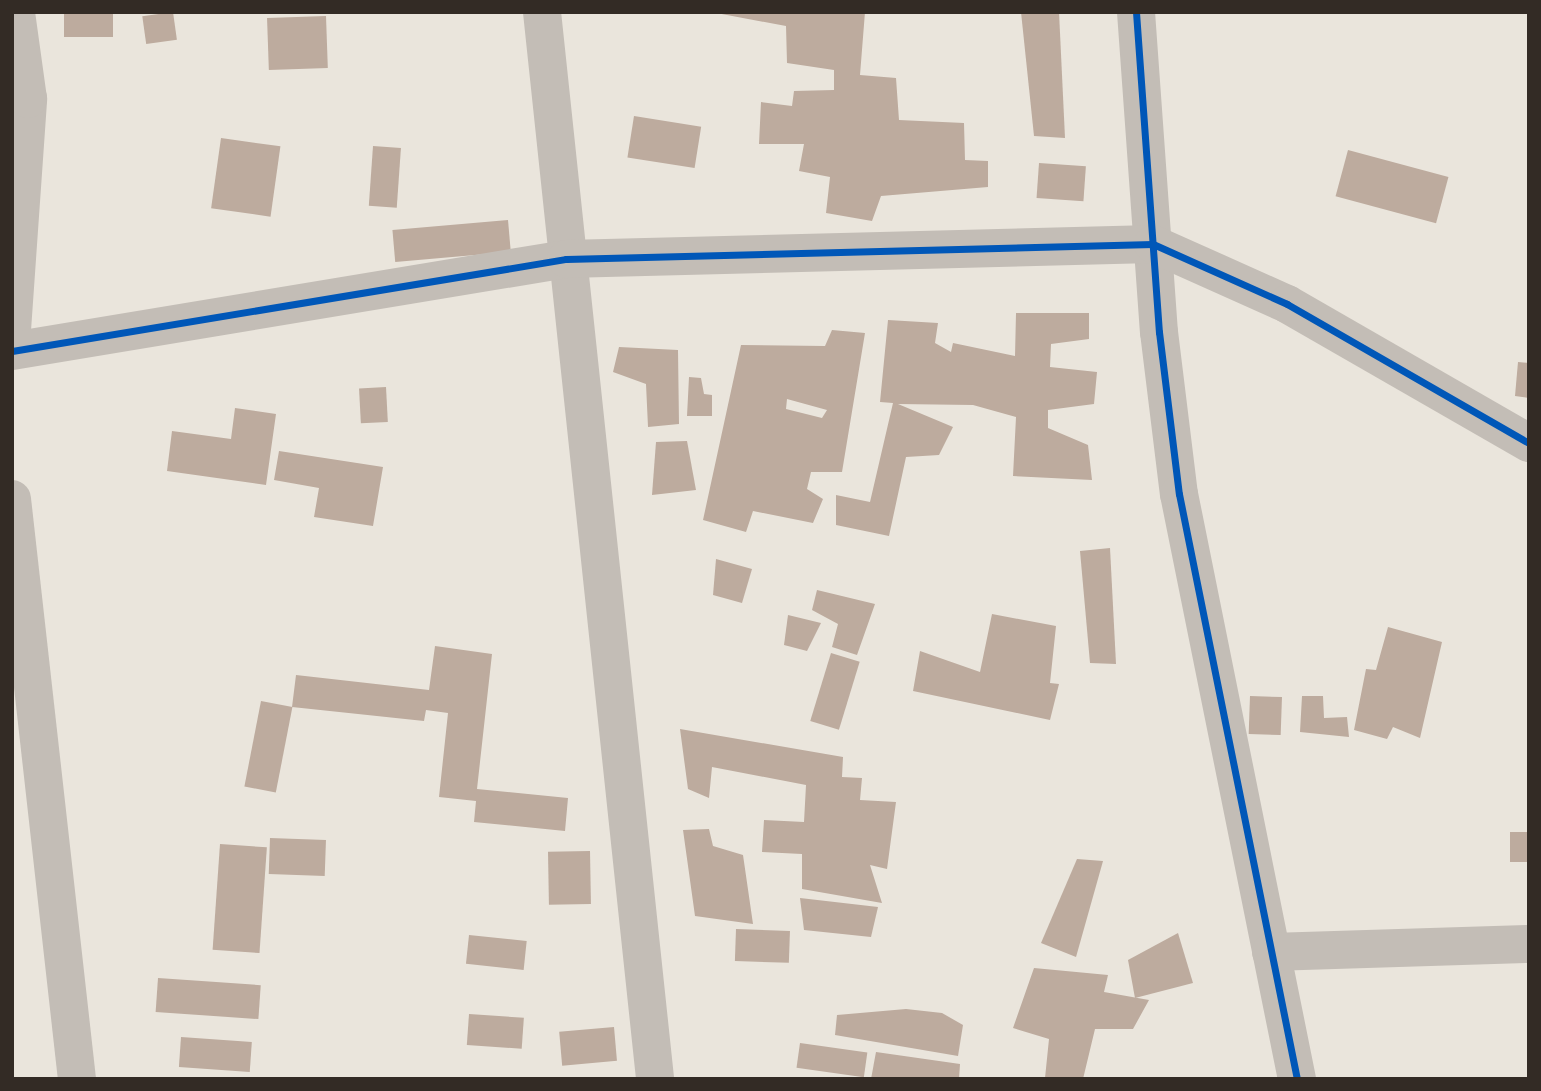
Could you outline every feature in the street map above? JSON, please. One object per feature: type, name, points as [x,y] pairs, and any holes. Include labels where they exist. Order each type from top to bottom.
[{"type":"street","points":[[12,330],[28,99],[16,12]]},
{"type":"street","points":[[542,12],[566,259],[655,1079]]},
{"type":"street","points":[[1136,12],[1153,244],[1179,494],[1297,1079]]},
{"type":"street","points":[[12,351],[566,259],[1153,244],[1287,304],[1529,443]]},
{"type":"street","points":[[12,499],[77,1079]]},
{"type":"street","points":[[1271,953],[1529,944]]},
{"type":"building","points":[[64,12],[113,12],[113,37],[64,37]]},
{"type":"building","points":[[173,12],[177,40],[146,44],[142,16]]},
{"type":"building","points":[[711,12],[865,12],[860,75],[896,78],[899,120],[964,123],[965,160],[988,161],[988,187],[881,196],[872,221],[826,213],[830,177],[799,171],[804,144],[759,144],[761,102],[792,106],[794,91],[834,90],[834,70],[787,63],[786,26]]},
{"type":"building","points":[[1021,12],[1059,12],[1065,138],[1034,136]]},
{"type":"building","points":[[326,16],[328,68],[269,70],[267,18]]},
{"type":"building","points":[[634,116],[701,127],[695,168],[627,157]]},
{"type":"building","points":[[221,138],[280,146],[271,217],[211,208]]},
{"type":"building","points":[[373,146],[401,148],[397,208],[369,206]]},
{"type":"building","points":[[1348,150],[1448,177],[1436,223],[1336,196]]},
{"type":"building","points":[[1039,163],[1086,166],[1083,201],[1037,198]]},
{"type":"building","points":[[508,220],[511,252],[395,262],[392,230]]},
{"type":"building","points":[[1016,313],[1089,313],[1089,339],[1051,344],[1050,367],[1097,372],[1094,404],[1048,410],[1048,428],[1088,445],[1092,480],[1013,476],[1016,417],[973,405],[898,404],[953,427],[939,455],[906,457],[889,536],[836,525],[836,495],[870,502],[893,403],[880,402],[888,320],[938,323],[935,343],[951,352],[953,343],[1015,356]]},
{"type":"building","points":[[832,330],[865,333],[842,472],[811,472],[807,489],[823,499],[813,523],[753,511],[746,532],[703,520],[741,345],[825,346]],"holes":[[[787,399],[827,410],[822,418],[786,409]]]},
{"type":"building","points":[[619,347],[678,350],[679,424],[648,427],[646,384],[613,372]]},
{"type":"building","points":[[1518,362],[1529,363],[1529,398],[1515,396]]},
{"type":"building","points":[[689,377],[701,378],[704,394],[712,395],[712,416],[687,416]]},
{"type":"building","points":[[386,387],[388,422],[361,423],[359,388]]},
{"type":"building","points":[[235,408],[276,414],[266,485],[167,471],[172,431],[231,439]]},
{"type":"building","points":[[687,441],[696,490],[652,495],[656,442]]},
{"type":"building","points":[[279,451],[383,467],[373,526],[314,517],[319,488],[274,480]]},
{"type":"building","points":[[1110,548],[1116,664],[1090,663],[1080,551]]},
{"type":"building","points":[[716,559],[752,569],[742,603],[713,595]]},
{"type":"building","points":[[817,590],[875,604],[857,655],[832,647],[838,624],[812,610]]},
{"type":"building","points":[[992,614],[1056,626],[1050,683],[1059,684],[1050,720],[913,691],[920,651],[980,672]]},
{"type":"building","points":[[788,615],[821,623],[807,651],[784,645]]},
{"type":"building","points":[[1388,627],[1442,642],[1420,738],[1393,727],[1387,739],[1354,730],[1366,669],[1376,670]]},
{"type":"building","points":[[435,646],[492,654],[477,789],[568,798],[565,831],[474,822],[476,801],[439,797],[448,713],[426,710],[424,721],[292,707],[296,675],[429,690]]},
{"type":"building","points":[[831,653],[860,662],[839,730],[810,721]]},
{"type":"building","points":[[1250,696],[1282,697],[1281,735],[1249,734]]},
{"type":"building","points":[[1302,696],[1323,696],[1324,718],[1347,717],[1349,737],[1300,732]]},
{"type":"building","points":[[261,701],[292,707],[276,793],[244,786]]},
{"type":"building","points":[[680,729],[843,757],[842,777],[862,778],[860,800],[896,802],[887,869],[870,865],[882,903],[802,889],[802,854],[762,852],[764,820],[804,822],[806,785],[712,767],[709,798],[688,789]]},
{"type":"building","points":[[709,829],[713,846],[743,855],[753,924],[695,916],[683,830]]},
{"type":"building","points":[[1510,832],[1529,832],[1529,862],[1510,862]]},
{"type":"building","points":[[270,838],[326,840],[325,876],[269,874]]},
{"type":"building","points":[[220,844],[267,847],[259,953],[213,950]]},
{"type":"building","points":[[590,851],[591,904],[549,905],[548,852]]},
{"type":"building","points":[[1077,859],[1103,861],[1076,957],[1041,943]]},
{"type":"building","points":[[800,898],[878,907],[871,937],[804,930]]},
{"type":"building","points":[[736,929],[790,931],[789,963],[735,961]]},
{"type":"building","points":[[1178,933],[1193,983],[1135,998],[1128,960]]},
{"type":"building","points":[[469,935],[527,941],[524,970],[466,964]]},
{"type":"building","points":[[1034,968],[1108,975],[1104,992],[1149,1000],[1133,1029],[1095,1029],[1083,1079],[1045,1078],[1049,1039],[1013,1028]]},
{"type":"building","points":[[158,978],[261,985],[258,1019],[156,1012]]},
{"type":"building","points":[[906,1009],[942,1013],[963,1025],[958,1056],[835,1035],[837,1015]]},
{"type":"building","points":[[469,1014],[524,1018],[522,1049],[467,1045]]},
{"type":"building","points":[[614,1027],[617,1061],[562,1066],[559,1032]]},
{"type":"building","points":[[181,1037],[252,1042],[250,1072],[179,1067]]},
{"type":"building","points":[[800,1043],[867,1052],[864,1077],[797,1068]]},
{"type":"building","points":[[876,1052],[960,1064],[959,1079],[871,1079]]},
{"type":"cycle path","points":[[1136,12],[1159,332],[1179,494],[1297,1079]]},
{"type":"cycle path","points":[[12,351],[566,259],[1153,244],[1287,304],[1529,443]]}]
